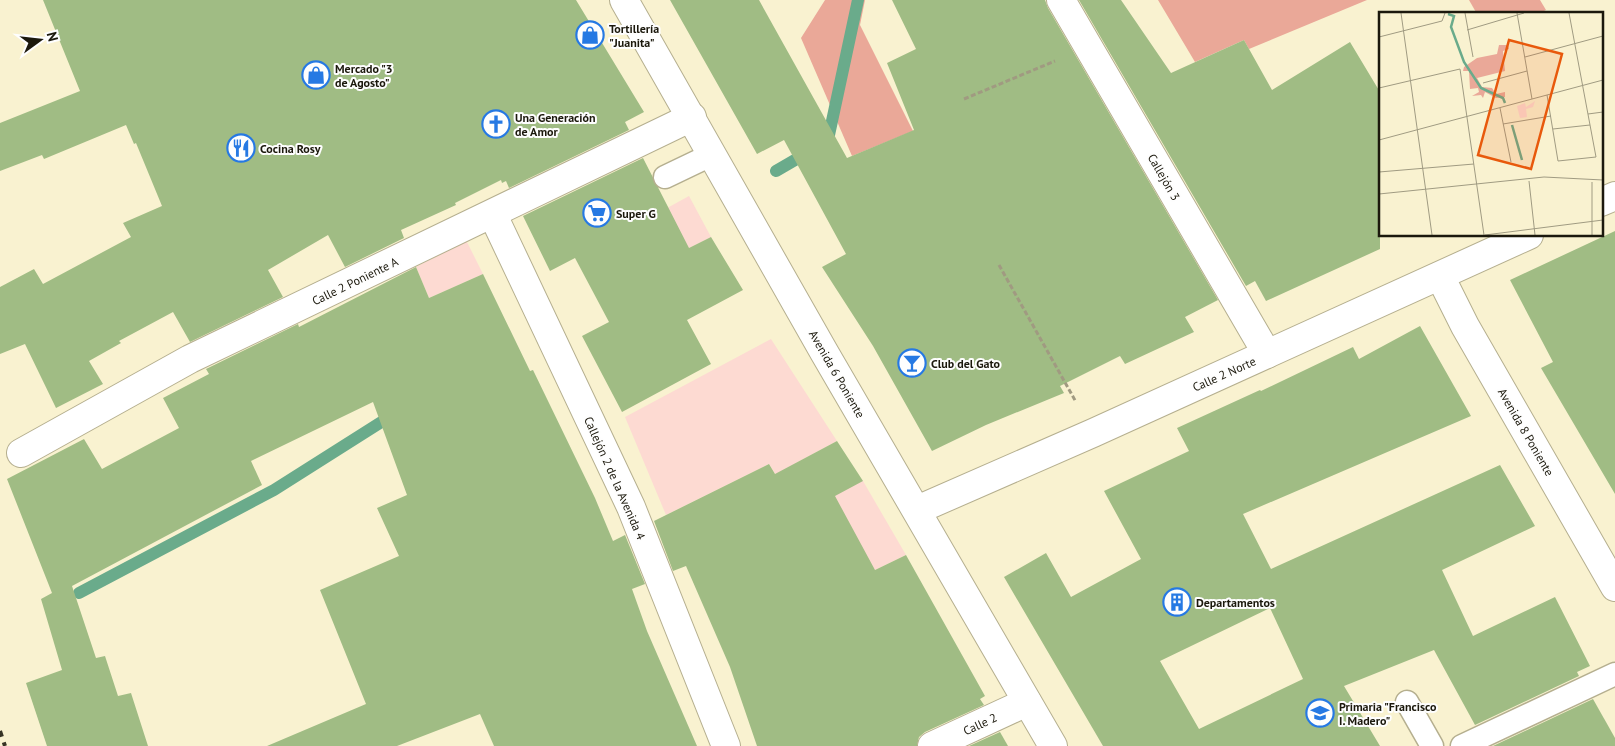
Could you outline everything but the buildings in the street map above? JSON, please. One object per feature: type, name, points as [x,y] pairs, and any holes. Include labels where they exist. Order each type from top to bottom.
[{"type":"street","name":"Avenida 6 Poniente","points":[[624,0],[1053,746]]},
{"type":"street","name":"Callejón 3","points":[[1061,0],[1267,354]]},
{"type":"street","name":"Calle 2 Poniente A","points":[[21,453],[190,359],[692,117]]},
{"type":"street","points":[[1602,202],[1615,196]]},
{"type":"street","name":"Callejón 2 de la Avenida 4","points":[[492,215],[631,507],[726,746]]},
{"type":"street","name":"Calle 2 Norte","points":[[917,510],[1093,433],[1527,236]]},
{"type":"street","name":"Avenida 8 Poniente","points":[[1440,276],[1465,326],[1615,587]]},
{"type":"street","name":"Calle 2","points":[[932,746],[1027,702]]},
{"type":"lane","points":[[665,177],[713,154]]},
{"type":"lane","points":[[1462,746],[1615,674]]},
{"type":"lane","points":[[1407,702],[1432,746]]},
{"type":"path","points":[[964,99],[1088,48]]},
{"type":"path","points":[[999,265],[1093,433]]},
{"type":"shaded area","points":[[825,0],[865,0],[860,25],[913,131],[852,156],[801,38]]},
{"type":"shaded area","points":[[1158,0],[1367,0],[1249,49],[1244,40],[1195,62]]},
{"type":"shaded area","points":[[1469,0],[1540,0],[1546,10],[1542,12],[1476,12]]},
{"type":"shaded area","points":[[689,196],[711,237],[654,266],[649,218]]},
{"type":"shaded area","points":[[466,240],[483,274],[429,298],[416,267]]},
{"type":"shaded area","points":[[771,339],[837,441],[796,463],[863,481],[906,555],[875,570],[800,514],[769,464],[666,515],[625,417]]},
{"type":"waterway","points":[[776,171],[819,146],[829,135],[858,0]]},
{"type":"waterway","points":[[79,593],[274,490],[394,414]]},
{"type":"railway","points":[[0,731],[5,746]]},
{"type":"place","name":"Tortillería \"Juanita\"","points":[[590,35]]},
{"type":"place","name":"Mercado \"3 de Agosto\"","points":[[316,75]]},
{"type":"place","name":"Una Generación de Amor","points":[[496,124]]},
{"type":"place","name":"Cocina Rosy","points":[[241,148]]},
{"type":"place","name":"Super G","points":[[597,213]]},
{"type":"place","name":"Club del Gato","points":[[912,363]]},
{"type":"place","name":"Departamentos","points":[[1177,602]]},
{"type":"place","name":"Primaria \"Francisco I. Madero\"","points":[[1320,713]]}]
